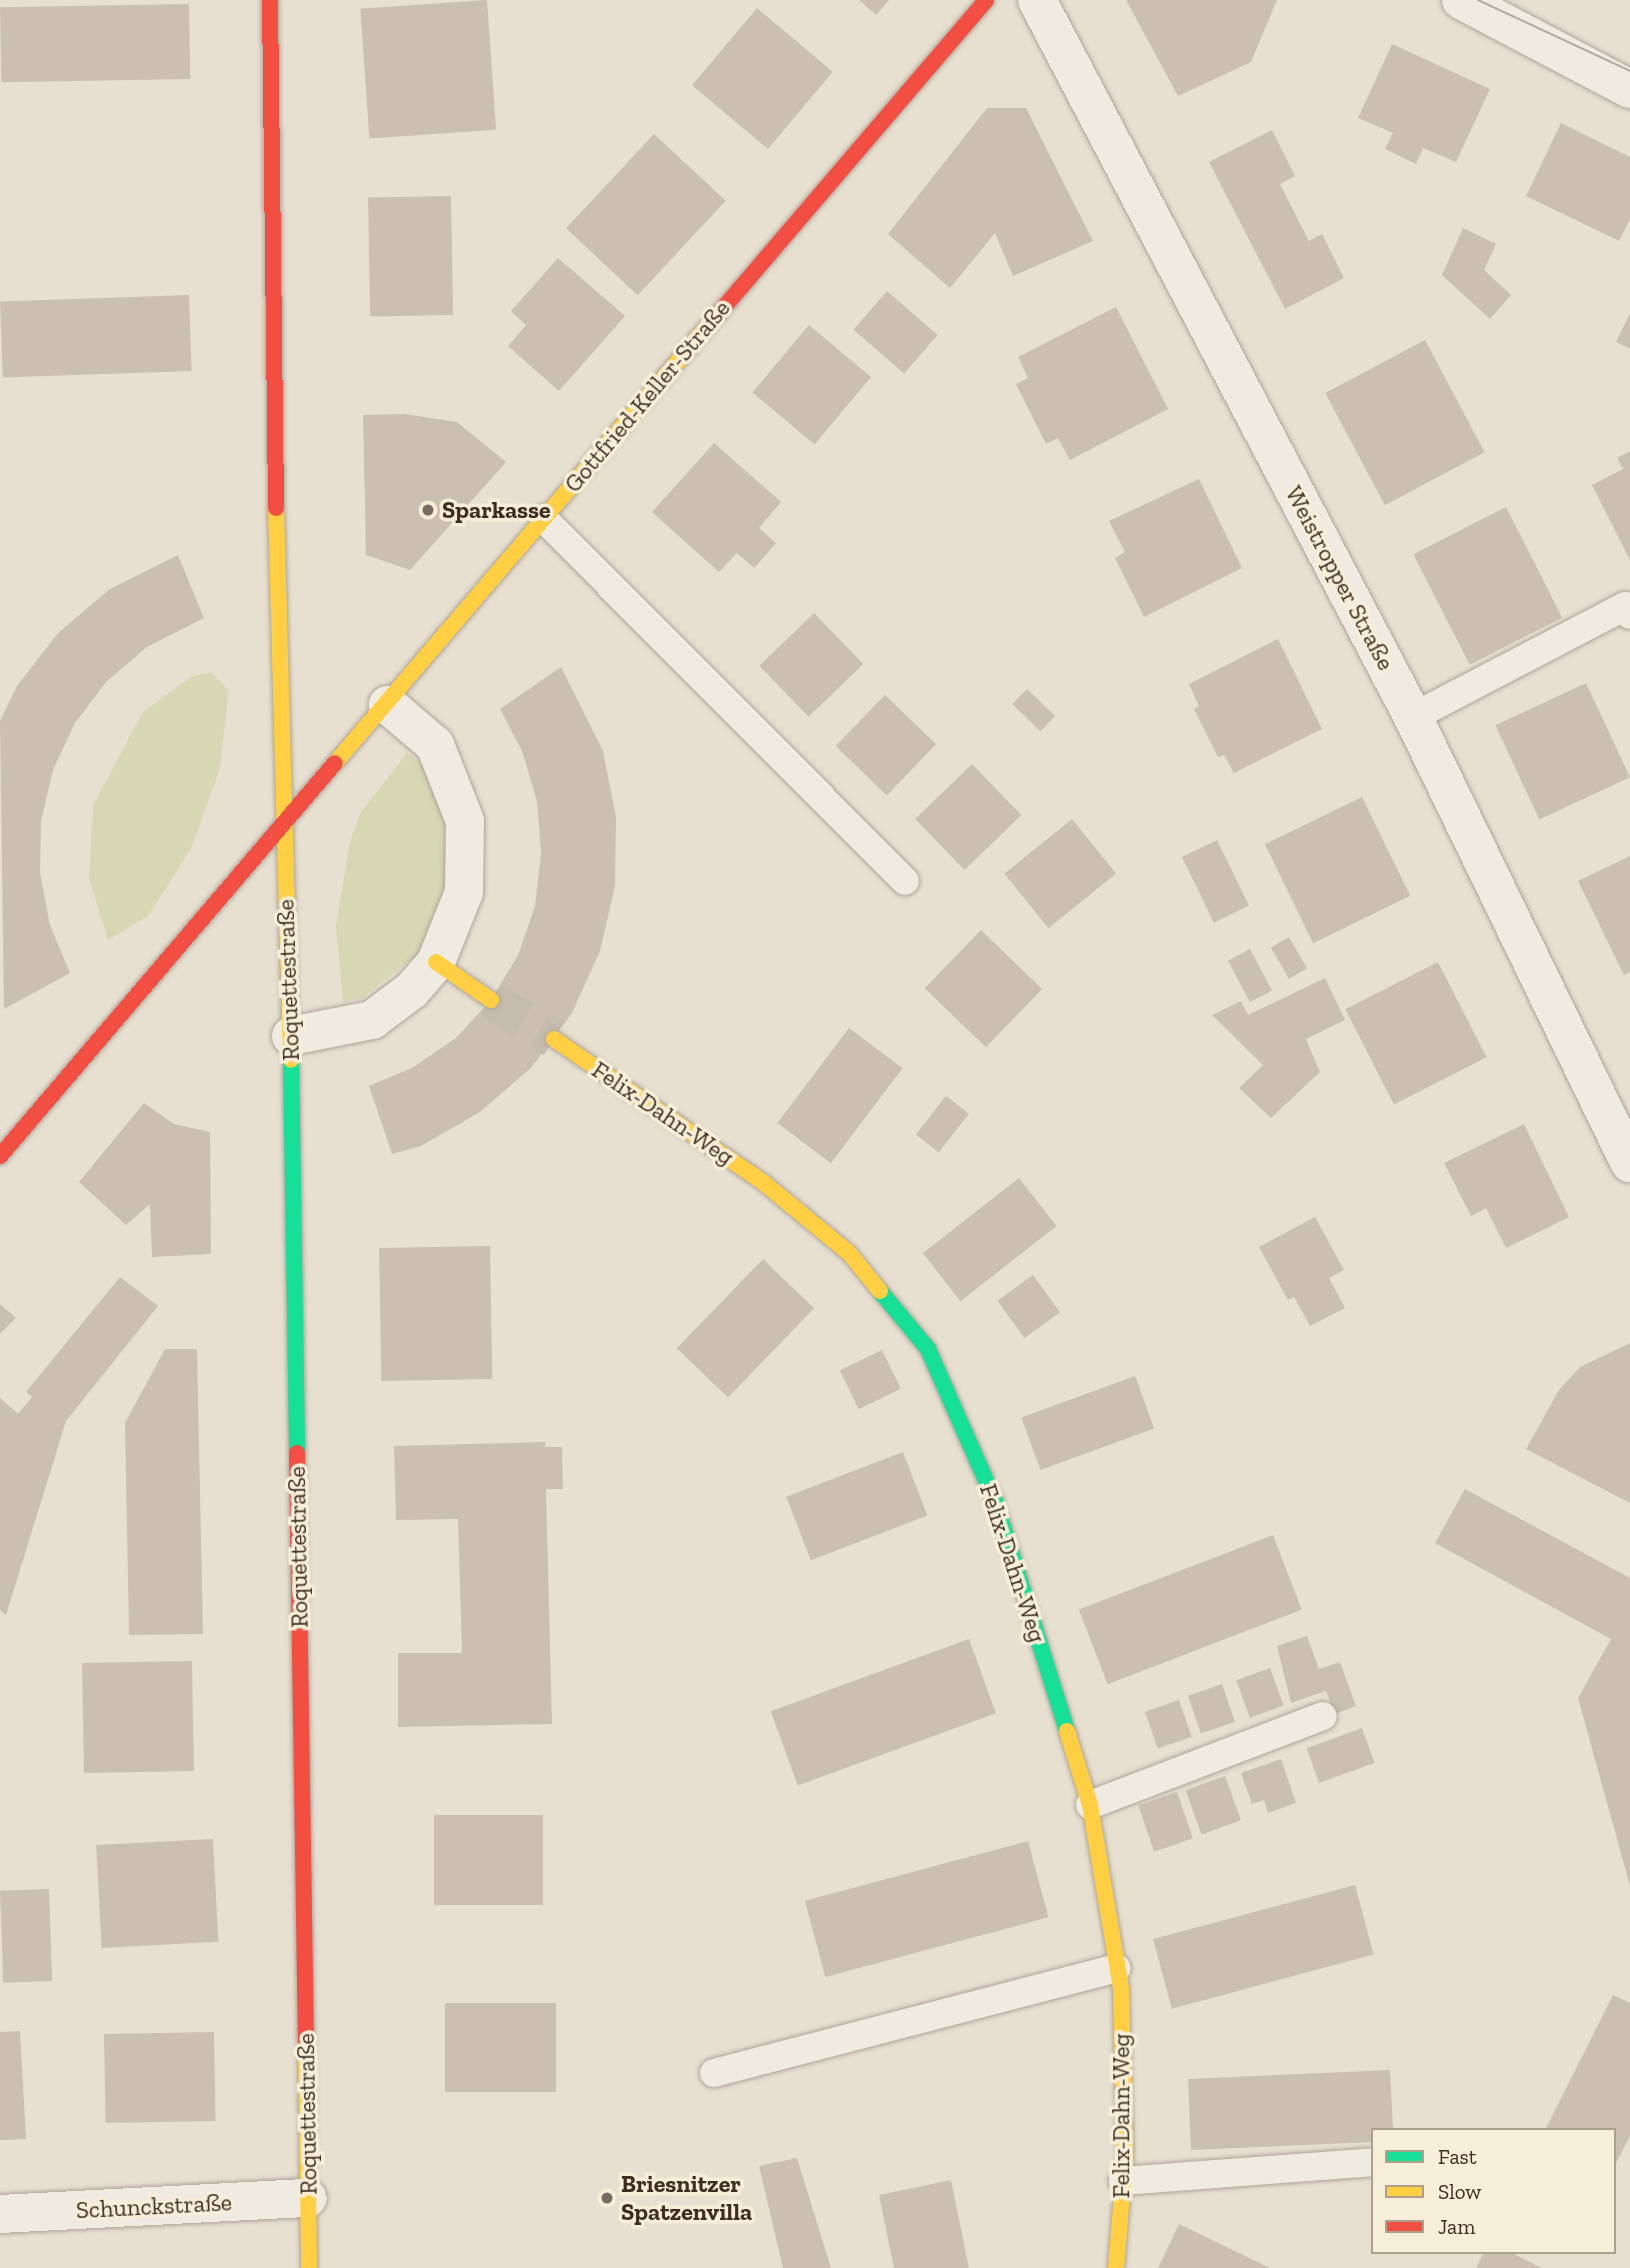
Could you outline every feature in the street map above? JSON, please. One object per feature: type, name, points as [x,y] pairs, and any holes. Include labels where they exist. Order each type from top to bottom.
[{"type":"street","name":"Roquettestraße","points":[[271,0],[281,825],[291,1036],[309,2268]]},
{"type":"street","name":"Gottfried-Keller-Straße","points":[[0,1156],[281,825],[388,705],[986,0]]},
{"type":"street","name":"Weistropper Straße","points":[[1037,0],[1413,717],[1630,1163]]},
{"type":"street","points":[[1461,0],[1630,89]]},
{"type":"street","points":[[291,1036],[372,1020],[412,990],[436,962],[464,892],[466,821],[435,745],[388,705]]},
{"type":"street","points":[[436,962],[491,1000]]},
{"type":"street","name":"Felix-Dahn-Weg","points":[[554,1039],[764,1182],[849,1253],[928,1349],[995,1501],[1090,1805],[1117,1968],[1123,2181],[1116,2268]]},
{"type":"street","name":"Schunckstraße","points":[[0,2214],[308,2198]]},
{"type":"lane","points":[[544,519],[905,881]]},
{"type":"lane","points":[[1413,717],[1625,606],[1630,615]]},
{"type":"lane","points":[[1090,1805],[1323,1716]]},
{"type":"lane","points":[[715,2073],[1117,1968]]},
{"type":"lane","points":[[1123,2181],[1371,2162]]},
{"type":"green space","points":[[211,672],[229,690],[220,768],[191,849],[148,916],[108,940],[89,879],[93,805],[143,712],[191,677]]},
{"type":"green space","points":[[407,753],[420,762],[438,793],[450,834],[450,882],[419,953],[362,998],[343,1002],[336,926],[350,841],[361,812]]},
{"type":"building","points":[[487,0],[496,130],[369,139],[360,9]]},
{"type":"building","points":[[859,0],[889,0],[876,15]]},
{"type":"building","points":[[1126,0],[1277,0],[1251,62],[1178,96]]},
{"type":"building","points":[[189,4],[190,79],[1,82],[0,7]]},
{"type":"building","points":[[757,8],[833,72],[768,149],[692,85]]},
{"type":"building","points":[[1392,44],[1490,89],[1456,162],[1423,148],[1416,164],[1385,149],[1393,133],[1358,118]]},
{"type":"building","points":[[987,108],[1026,108],[1093,241],[1013,276],[995,233],[950,288],[888,234]]},
{"type":"building","points":[[1561,123],[1630,157],[1630,219],[1619,241],[1526,196]]},
{"type":"building","points":[[1272,130],[1295,176],[1280,184],[1309,241],[1322,234],[1344,278],[1285,309],[1209,162]]},
{"type":"building","points":[[654,134],[726,201],[638,295],[566,228]]},
{"type":"building","points":[[451,196],[453,315],[370,316],[368,197]]},
{"type":"building","points":[[1463,228],[1496,244],[1484,270],[1511,295],[1490,319],[1442,275]]},
{"type":"building","points":[[558,258],[625,316],[559,391],[508,346],[526,325],[511,311]]},
{"type":"building","points":[[887,291],[938,335],[904,373],[854,329]]},
{"type":"building","points":[[189,295],[192,371],[3,378],[0,302]]},
{"type":"building","points":[[1116,307],[1168,409],[1070,460],[1058,438],[1046,444],[1016,384],[1028,378],[1018,357]]},
{"type":"building","points":[[1630,313],[1630,349],[1616,342]]},
{"type":"building","points":[[809,325],[871,377],[814,444],[752,392]]},
{"type":"building","points":[[1425,340],[1485,452],[1385,505],[1325,393]]},
{"type":"building","points":[[405,414],[457,422],[506,462],[410,570],[366,555],[363,415]]},
{"type":"building","points":[[714,443],[781,502],[759,528],[776,543],[754,568],[737,553],[719,572],[652,512]]},
{"type":"building","points":[[1630,451],[1630,560],[1592,485],[1623,469],[1617,458]]},
{"type":"building","points":[[1199,479],[1242,568],[1144,617],[1115,558],[1125,552],[1109,521]]},
{"type":"building","points":[[1506,507],[1562,617],[1470,665],[1413,554]]},
{"type":"building","points":[[178,555],[204,618],[147,647],[107,681],[75,723],[53,770],[41,821],[40,873],[50,925],[70,973],[4,1009],[0,721],[17,686],[58,633],[110,589]]},
{"type":"building","points":[[814,613],[863,664],[809,717],[759,666]]},
{"type":"building","points":[[1278,639],[1322,729],[1234,773],[1224,755],[1218,757],[1194,709],[1199,706],[1189,684]]},
{"type":"building","points":[[561,667],[603,751],[616,817],[615,886],[600,951],[572,1013],[531,1068],[480,1112],[421,1146],[392,1154],[369,1086],[412,1068],[456,1038],[491,1000],[518,955],[535,906],[541,853],[537,801],[522,751],[500,709]]},
{"type":"building","points":[[1586,683],[1630,777],[1539,820],[1495,725]]},
{"type":"building","points":[[1027,689],[1055,716],[1040,731],[1012,704]]},
{"type":"building","points":[[885,695],[936,744],[887,795],[836,746]]},
{"type":"building","points":[[972,764],[1021,815],[964,870],[915,819]]},
{"type":"building","points":[[1362,797],[1410,896],[1313,943],[1265,844]]},
{"type":"building","points":[[1072,819],[1116,873],[1048,928],[1004,874]]},
{"type":"building","points":[[1217,840],[1249,906],[1214,923],[1182,857]]},
{"type":"building","points":[[1630,856],[1630,972],[1624,975],[1578,881]]},
{"type":"building","points":[[981,930],[1042,989],[986,1047],[925,988]]},
{"type":"building","points":[[1289,937],[1307,968],[1289,979],[1271,947]]},
{"type":"building","points":[[1250,949],[1272,990],[1250,1002],[1228,961]]},
{"type":"building","points":[[1438,962],[1487,1057],[1394,1105],[1345,1009]]},
{"type":"building","points":[[1325,978],[1345,1020],[1306,1039],[1320,1072],[1271,1118],[1239,1088],[1263,1065],[1212,1015],[1241,1001],[1248,1015]]},
{"type":"building","points":[[849,1028],[903,1068],[831,1163],[777,1123]]},
{"type":"building","points":[[946,1096],[969,1114],[939,1152],[916,1135]]},
{"type":"building","points":[[144,1103],[174,1124],[210,1132],[211,1254],[152,1257],[150,1204],[126,1225],[79,1182]]},
{"type":"building","points":[[1524,1124],[1569,1217],[1506,1248],[1486,1208],[1471,1216],[1444,1163]]},
{"type":"building","points":[[1019,1178],[1057,1226],[960,1301],[923,1253]]},
{"type":"building","points":[[1315,1217],[1344,1270],[1329,1278],[1345,1308],[1310,1326],[1294,1297],[1288,1300],[1259,1247]]},
{"type":"building","points":[[490,1246],[492,1379],[381,1381],[379,1248]]},
{"type":"building","points":[[763,1259],[814,1308],[728,1398],[677,1348]]},
{"type":"building","points":[[1033,1275],[1060,1312],[1024,1338],[997,1301]]},
{"type":"building","points":[[120,1277],[158,1306],[66,1421],[6,1615],[0,1610],[0,1398],[18,1414],[32,1397],[26,1392]]},
{"type":"building","points":[[0,1304],[16,1318],[0,1334]]},
{"type":"building","points":[[1630,1343],[1630,1503],[1526,1449],[1559,1390],[1580,1367]]},
{"type":"building","points":[[165,1349],[197,1349],[203,1634],[129,1635],[125,1423]]},
{"type":"building","points":[[882,1350],[901,1389],[859,1409],[840,1371]]},
{"type":"building","points":[[1135,1376],[1154,1429],[1040,1470],[1021,1417]]},
{"type":"building","points":[[545,1442],[545,1447],[562,1447],[563,1489],[546,1489],[552,1724],[398,1727],[398,1653],[462,1653],[458,1519],[396,1520],[394,1446]]},
{"type":"building","points":[[903,1452],[927,1515],[811,1560],[786,1497]]},
{"type":"building","points":[[1465,1489],[1630,1578],[1630,1886],[1578,1698],[1611,1639],[1435,1543]]},
{"type":"building","points":[[1273,1535],[1302,1610],[1107,1684],[1079,1610]]},
{"type":"building","points":[[1307,1636],[1319,1669],[1340,1662],[1356,1706],[1335,1714],[1326,1691],[1291,1703],[1277,1646]]},
{"type":"building","points":[[969,1639],[996,1713],[798,1785],[771,1711]]},
{"type":"building","points":[[192,1661],[194,1771],[84,1773],[82,1663]]},
{"type":"building","points":[[1270,1668],[1284,1706],[1250,1718],[1236,1680]]},
{"type":"building","points":[[1222,1684],[1235,1722],[1201,1734],[1188,1696]]},
{"type":"building","points":[[1179,1700],[1192,1737],[1158,1749],[1145,1712]]},
{"type":"building","points":[[1362,1728],[1375,1763],[1319,1783],[1307,1748]]},
{"type":"building","points":[[1281,1759],[1296,1803],[1268,1813],[1264,1800],[1252,1804],[1241,1773]]},
{"type":"building","points":[[1225,1776],[1241,1820],[1202,1835],[1186,1790]]},
{"type":"building","points":[[1177,1792],[1193,1838],[1154,1852],[1138,1805]]},
{"type":"building","points":[[434,1815],[543,1815],[543,1905],[434,1905]]},
{"type":"building","points":[[213,1839],[218,1942],[102,1948],[96,1845]]},
{"type":"building","points":[[1028,1841],[1048,1917],[825,1977],[805,1901]]},
{"type":"building","points":[[1355,1885],[1374,1955],[1172,2009],[1153,1939]]},
{"type":"building","points":[[49,1889],[52,1981],[3,1983],[0,1891]]},
{"type":"building","points":[[1613,1995],[1630,2003],[1630,2136],[1616,2163],[1616,2128],[1546,2128]]},
{"type":"building","points":[[445,2003],[556,2003],[556,2092],[445,2092]]},
{"type":"building","points":[[20,2031],[26,2139],[0,2140],[0,2032]]},
{"type":"building","points":[[214,2032],[216,2121],[106,2123],[104,2034]]},
{"type":"building","points":[[1390,2070],[1393,2128],[1371,2128],[1371,2142],[1191,2150],[1188,2079]]},
{"type":"building","points":[[797,2158],[831,2268],[783,2268],[759,2166]]},
{"type":"building","points":[[951,2180],[969,2268],[894,2268],[879,2195]]},
{"type":"building","points":[[1179,2224],[1270,2268],[1158,2268]]},
{"type":"building","points":[[1483,2254],[1514,2254],[1542,2268],[1476,2268]]},
{"type":"tunnel","points":[[491,1000],[554,1039]]},
{"type":"tram line","points":[[1478,0],[1630,71]]},
{"type":"traffic: fast","points":[[291,1060],[297,1453]]},
{"type":"traffic: fast","points":[[880,1291],[928,1349],[995,1501],[1067,1731]]},
{"type":"traffic: slow","points":[[335,763],[719,313]]},
{"type":"traffic: slow","points":[[276,508],[291,1060]]},
{"type":"traffic: slow","points":[[436,962],[491,1000]]},
{"type":"traffic: slow","points":[[554,1039],[764,1183],[849,1253],[880,1291]]},
{"type":"traffic: slow","points":[[1067,1731],[1090,1805],[1121,1989],[1125,2157],[1116,2268]]},
{"type":"traffic: slow","points":[[306,2044],[309,2268]]},
{"type":"traffic: jam","points":[[270,0],[276,508]]},
{"type":"traffic: jam","points":[[719,313],[986,0]]},
{"type":"traffic: jam","points":[[0,1156],[335,763]]},
{"type":"traffic: jam","points":[[297,1453],[306,2044]]},
{"type":"place","name":"Sparkasse","points":[[428,510]]},
{"type":"place","name":"Briesnitzer Spatzenvilla","points":[[607,2198]]}]
